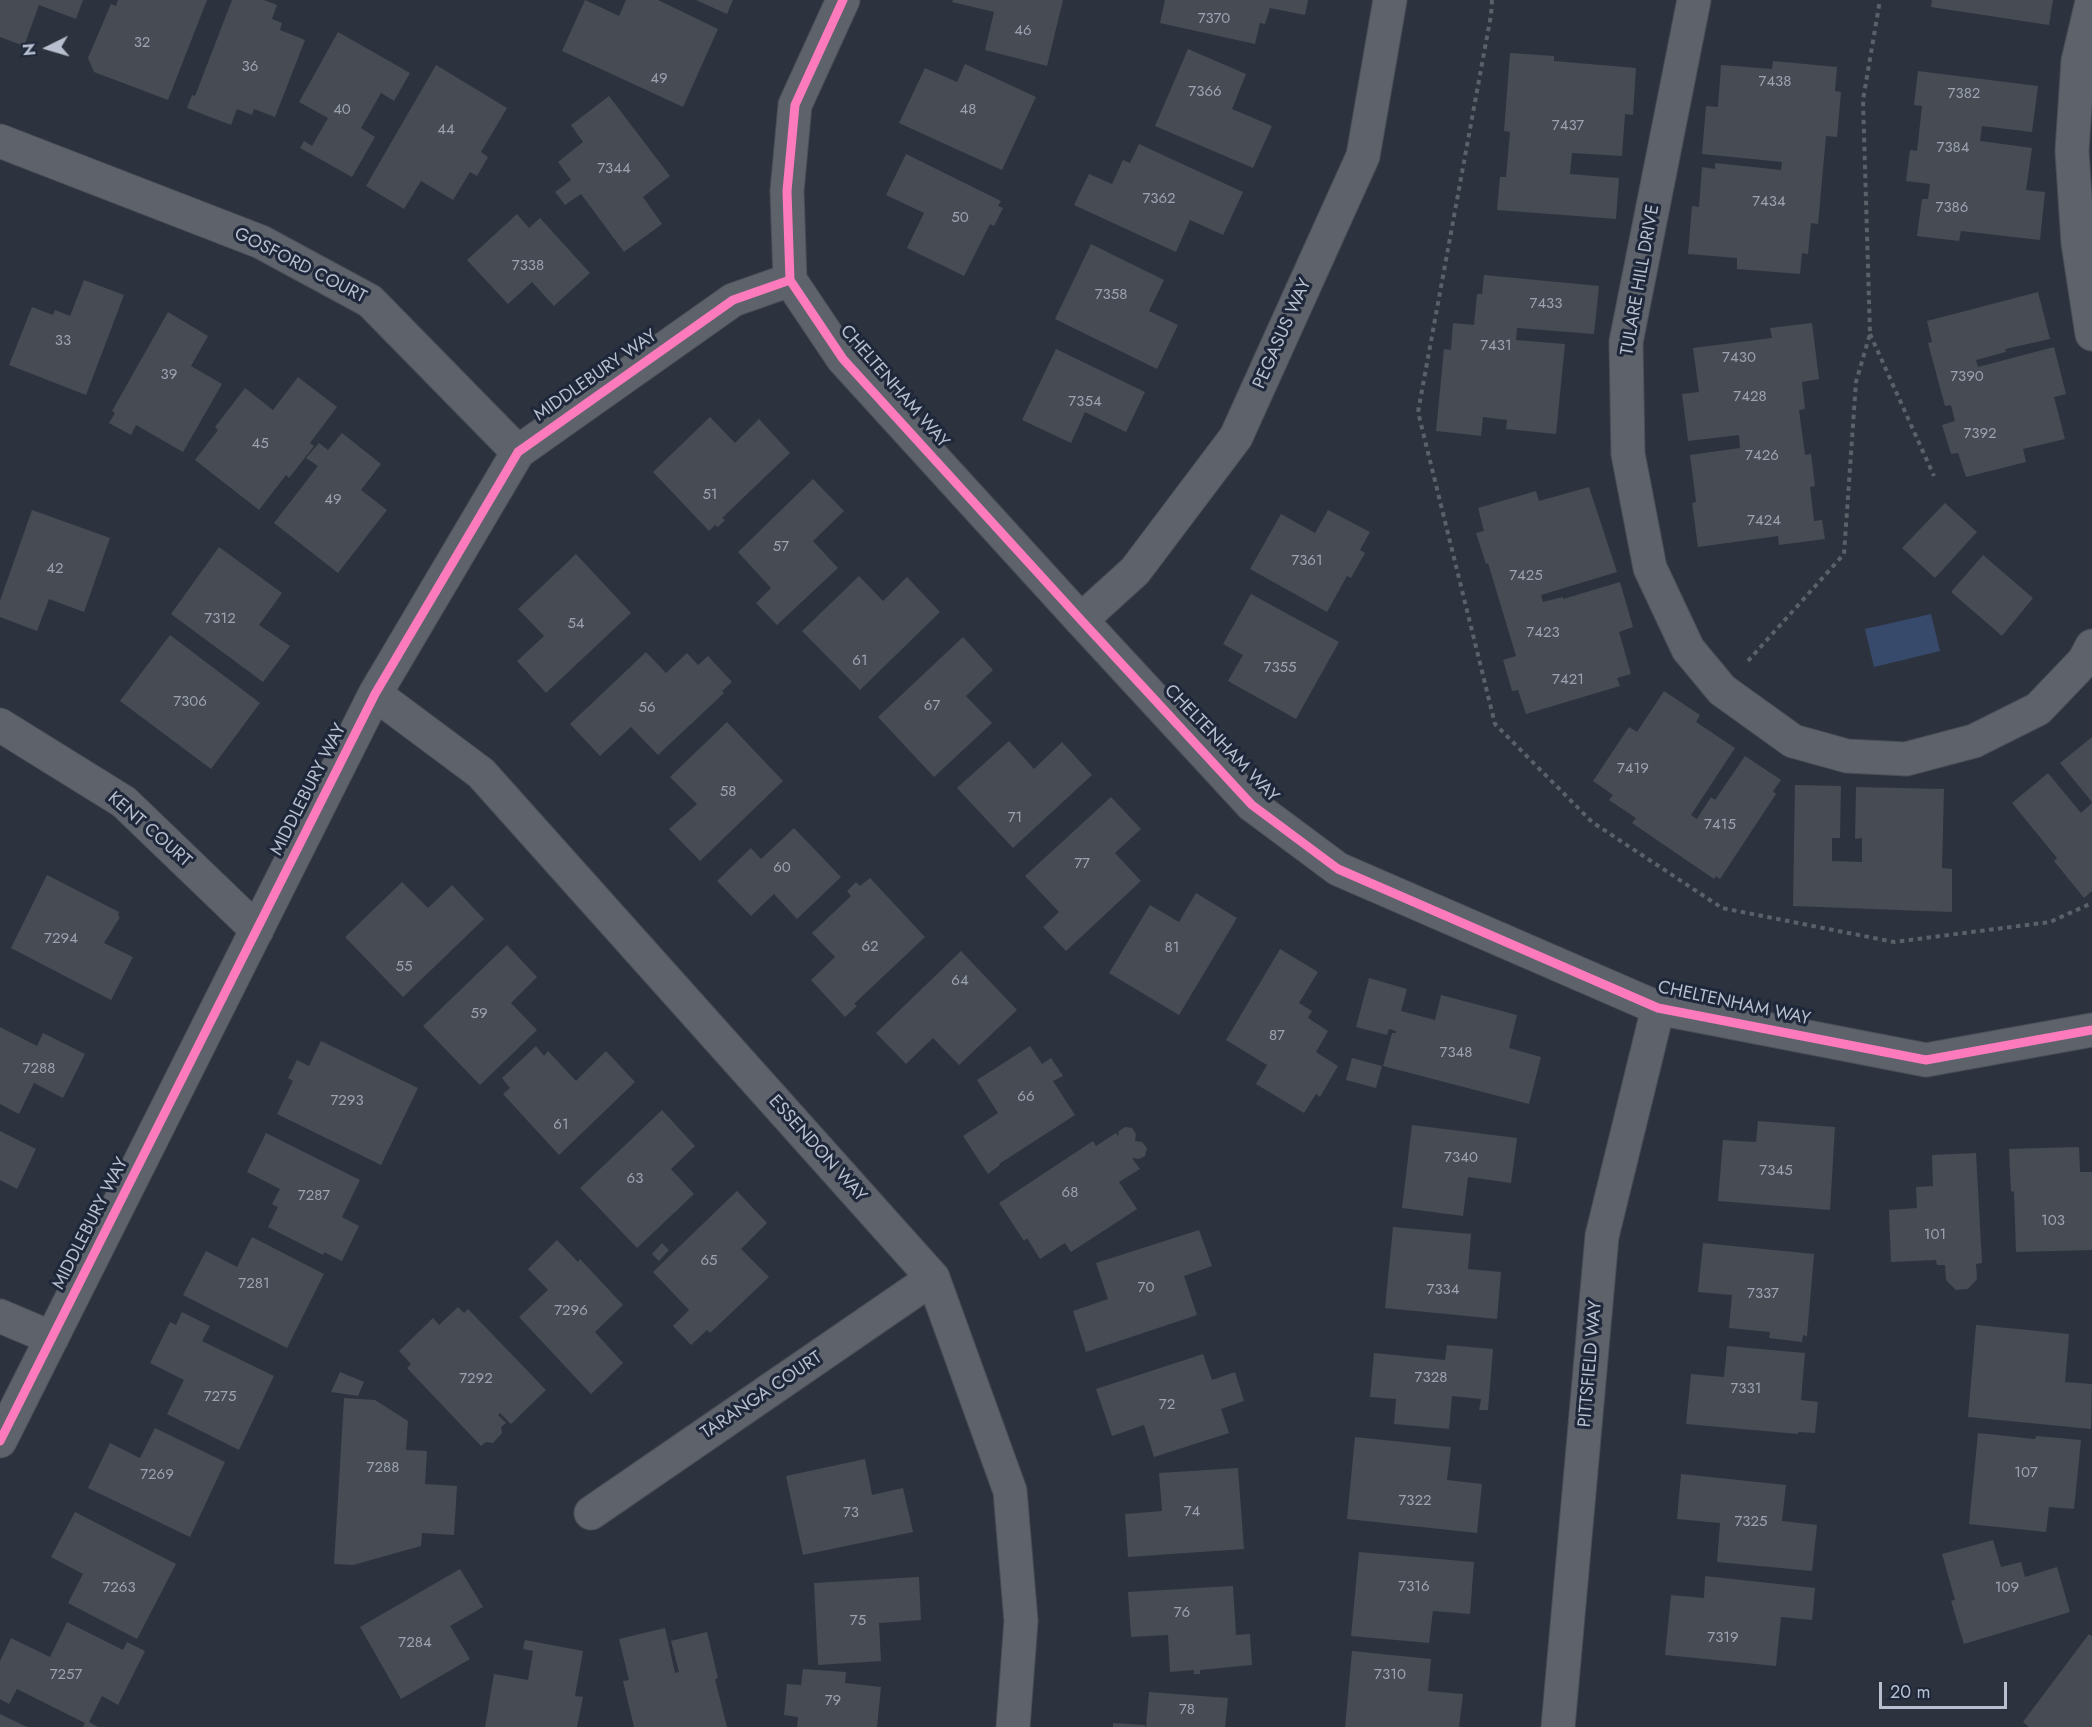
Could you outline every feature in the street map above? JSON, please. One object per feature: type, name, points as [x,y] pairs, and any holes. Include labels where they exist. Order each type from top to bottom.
[{"type":"street","points":[[790,280],[787,191],[795,105],[843,0]]},
{"type":"street","name":"PEGASUS WAY","points":[[1081,620],[1136,571],[1236,436],[1363,156],[1390,0]]},
{"type":"street","name":"TULARE HILL DRIVE","points":[[1694,0],[1626,342],[1628,454],[1650,568],[1688,649],[1722,690],[1793,741],[1847,756],[1906,759],[1974,741],[2038,709],[2084,661],[2092,646]]},
{"type":"street","points":[[2092,2],[2078,62],[2072,152],[2078,243],[2092,334]]},
{"type":"street","name":"GOSFORD COURT","points":[[0,141],[261,242],[370,301],[518,452]]},
{"type":"street","name":"MIDDLEBURY WAY","points":[[0,1441],[375,694],[518,452],[733,300],[790,280]]},
{"type":"street","name":"CHELTENHAM WAY","points":[[790,280],[843,359],[1252,805],[1338,869],[1658,1008],[1926,1060],[2092,1030]]},
{"type":"street","name":"ESSENDON WAY","points":[[375,694],[481,773],[933,1278],[1010,1491],[1021,1621],[1012,1727]]},
{"type":"street","name":"KENT COURT","points":[[0,725],[124,802],[257,930]]},
{"type":"street","name":"PITTSFIELD WAY","points":[[1558,1727],[1602,1236],[1658,1008]]},
{"type":"street","name":"TARANGA COURT","points":[[591,1513],[933,1278]]},
{"type":"street","points":[[0,1316],[52,1338]]},
{"type":"path","points":[[1492,0],[1487,38],[1418,411],[1495,724],[1592,822],[1722,908],[1894,942],[2050,922],[2092,903]]},
{"type":"path","points":[[1722,690],[1844,554],[1856,382],[1870,334],[1863,99],[1880,0]]},
{"type":"path","points":[[1870,334],[1934,476]]},
{"type":"water","points":[[1931,614],[1940,651],[1874,667],[1865,629]]},
{"type":"building","points":[[0,0],[83,0],[76,19],[39,5],[24,46],[0,37]]},
{"type":"building","points":[[118,0],[207,0],[168,100],[94,72],[88,58],[111,4],[116,6]]},
{"type":"building","points":[[232,0],[264,0],[277,5],[272,19],[282,23],[280,30],[305,40],[275,117],[254,109],[252,115],[237,109],[231,125],[187,108],[192,95],[195,96]]},
{"type":"building","points":[[585,0],[619,16],[626,0],[658,0],[718,29],[683,107],[562,51]]},
{"type":"building","points":[[696,0],[733,0],[727,14]]},
{"type":"building","points":[[953,0],[1063,0],[1047,66],[985,50],[994,12],[952,2]]},
{"type":"building","points":[[1165,0],[1308,0],[1305,15],[1270,8],[1265,24],[1260,23],[1255,44],[1160,23]]},
{"type":"building","points":[[1932,0],[2053,0],[2049,25],[1931,7]]},
{"type":"building","points":[[338,32],[410,73],[394,101],[381,93],[361,128],[375,137],[352,177],[300,148],[304,141],[312,146],[328,118],[299,102]]},
{"type":"building","points":[[1188,49],[1246,74],[1232,109],[1272,126],[1253,168],[1155,126]]},
{"type":"building","points":[[1510,53],[1554,56],[1554,61],[1636,68],[1633,115],[1625,114],[1622,156],[1572,153],[1570,174],[1619,178],[1616,219],[1497,210],[1500,177],[1506,177],[1510,132],[1504,131]]},
{"type":"building","points":[[1773,61],[1837,67],[1835,91],[1841,92],[1837,137],[1826,136],[1818,224],[1811,223],[1808,254],[1802,253],[1800,274],[1737,269],[1737,258],[1688,254],[1692,206],[1699,207],[1702,167],[1715,169],[1715,163],[1781,170],[1782,162],[1702,154],[1706,106],[1718,107],[1721,65],[1772,69]]},
{"type":"building","points":[[965,64],[1036,97],[1002,170],[899,123],[925,68],[957,82]]},
{"type":"building","points":[[436,65],[507,108],[481,152],[488,157],[477,176],[470,172],[453,200],[421,181],[404,209],[366,186]]},
{"type":"building","points":[[1918,71],[2038,86],[2032,132],[1982,126],[1980,141],[2032,148],[2026,190],[2045,192],[2040,240],[1961,231],[1959,241],[1917,236],[1922,199],[1928,199],[1930,184],[1906,181],[1910,150],[1917,151],[1922,106],[1914,105]]},
{"type":"building","points":[[609,96],[670,176],[643,197],[662,224],[624,252],[581,194],[565,205],[555,192],[571,180],[558,162],[583,142],[571,125]]},
{"type":"building","points":[[1139,144],[1243,192],[1223,235],[1190,220],[1176,252],[1074,205],[1089,174],[1112,184],[1123,160],[1130,163]]},
{"type":"building","points":[[906,154],[1001,201],[998,206],[1003,208],[994,226],[990,224],[964,276],[907,248],[924,213],[886,195]]},
{"type":"building","points":[[517,214],[529,228],[540,218],[590,273],[554,306],[532,282],[508,304],[467,260]]},
{"type":"building","points":[[1091,244],[1164,280],[1149,311],[1178,325],[1157,369],[1055,319]]},
{"type":"building","points":[[1484,275],[1599,286],[1594,334],[1517,328],[1516,340],[1565,344],[1556,434],[1506,429],[1507,420],[1483,417],[1481,436],[1436,431],[1444,349],[1451,350],[1453,323],[1474,325],[1477,294],[1482,294]]},
{"type":"building","points":[[84,280],[124,295],[86,395],[9,365],[32,307],[53,315],[55,310],[70,316]]},
{"type":"building","points":[[2038,292],[2050,339],[2005,349],[2006,352],[1976,360],[1978,367],[2054,347],[2066,394],[2054,397],[2065,439],[2023,449],[2026,462],[1966,477],[1958,453],[1951,454],[1942,425],[1955,421],[1951,405],[1945,406],[1928,343],[1932,342],[1927,321]]},
{"type":"building","points":[[168,312],[208,336],[191,366],[222,384],[183,452],[136,425],[131,435],[109,423],[115,413],[112,411]]},
{"type":"building","points":[[1812,323],[1819,379],[1802,382],[1805,409],[1799,410],[1805,455],[1811,454],[1815,486],[1810,487],[1814,521],[1822,520],[1825,539],[1779,545],[1778,536],[1698,547],[1692,503],[1696,502],[1690,455],[1740,448],[1739,435],[1688,441],[1682,394],[1699,392],[1693,348],[1772,338],[1770,328]]},
{"type":"building","points":[[1056,349],[1145,392],[1126,432],[1085,412],[1071,443],[1022,420]]},
{"type":"building","points":[[298,377],[337,407],[310,443],[314,446],[289,478],[286,475],[259,510],[195,460],[218,430],[215,427],[245,388],[273,410]]},
{"type":"building","points":[[710,417],[735,443],[759,419],[790,453],[722,518],[725,520],[718,527],[715,525],[709,531],[653,472]]},
{"type":"building","points":[[342,433],[381,464],[361,490],[387,510],[338,573],[274,523],[318,466],[306,458],[319,443],[328,450]]},
{"type":"building","points":[[813,479],[844,511],[813,541],[838,568],[777,625],[756,603],[771,588],[738,552]]},
{"type":"building","points":[[1589,487],[1617,572],[1541,595],[1543,602],[1563,597],[1563,599],[1620,582],[1633,627],[1619,632],[1631,674],[1617,678],[1620,686],[1526,714],[1518,690],[1512,691],[1503,660],[1516,656],[1488,563],[1486,564],[1476,533],[1484,531],[1478,508],[1536,491],[1539,501]]},
{"type":"building","points":[[1945,503],[1977,532],[1935,578],[1902,548]]},
{"type":"building","points":[[32,510],[110,538],[84,612],[49,599],[37,631],[0,617],[0,601]]},
{"type":"building","points":[[1328,510],[1370,532],[1360,550],[1365,553],[1351,578],[1347,576],[1327,612],[1250,569],[1281,514],[1315,533]]},
{"type":"building","points":[[219,547],[282,593],[259,625],[290,646],[263,682],[171,614]]},
{"type":"building","points":[[576,554],[631,613],[546,693],[517,661],[544,636],[518,609]]},
{"type":"building","points":[[1983,555],[2033,598],[2002,636],[1951,592]]},
{"type":"building","points":[[859,576],[883,601],[907,577],[940,612],[860,690],[802,631]]},
{"type":"building","points":[[1251,594],[1339,642],[1296,719],[1228,681],[1243,655],[1223,644]]},
{"type":"building","points":[[170,635],[260,703],[211,769],[120,701]]},
{"type":"building","points":[[963,637],[993,670],[966,696],[992,723],[934,777],[878,717]]},
{"type":"building","points":[[646,652],[666,673],[687,653],[698,665],[708,656],[732,682],[722,691],[724,693],[658,755],[631,727],[600,756],[570,724]]},
{"type":"building","points":[[1664,691],[1700,715],[1696,722],[1735,748],[1691,815],[1697,819],[1711,797],[1715,800],[1745,756],[1781,780],[1773,791],[1776,794],[1720,879],[1716,876],[1714,879],[1632,823],[1636,818],[1609,800],[1613,795],[1593,781],[1629,727],[1637,732]]},
{"type":"building","points":[[727,722],[783,781],[700,861],[669,829],[697,804],[670,777]]},
{"type":"building","points":[[2092,737],[2092,802],[2060,763]]},
{"type":"building","points":[[1009,741],[1034,769],[1062,742],[1092,775],[1013,848],[957,788]]},
{"type":"building","points":[[2048,773],[2081,813],[2092,803],[2092,891],[2084,898],[2054,861],[2057,858],[2012,803]]},
{"type":"building","points":[[1795,785],[1841,786],[1840,838],[1832,838],[1832,861],[1862,862],[1862,838],[1855,839],[1856,787],[1944,789],[1942,868],[1952,869],[1952,912],[1793,906]]},
{"type":"building","points":[[1111,797],[1141,829],[1115,853],[1141,881],[1066,951],[1043,927],[1059,912],[1025,876]]},
{"type":"building","points":[[794,828],[841,877],[797,919],[774,894],[751,916],[717,881],[751,848],[761,859]]},
{"type":"building","points":[[47,875],[119,912],[120,917],[104,943],[133,957],[111,1000],[11,948]]},
{"type":"building","points":[[870,878],[925,937],[854,1004],[857,1006],[845,1017],[811,980],[835,957],[812,933],[851,896],[847,891],[856,882],[860,886]]},
{"type":"building","points":[[402,882],[428,908],[452,885],[484,919],[403,997],[345,937]]},
{"type":"building","points":[[1196,893],[1237,918],[1179,1015],[1109,973],[1150,905],[1179,922]]},
{"type":"building","points":[[507,945],[537,977],[511,1003],[537,1030],[480,1085],[423,1026]]},
{"type":"building","points":[[1280,949],[1318,972],[1299,1003],[1312,1011],[1308,1018],[1328,1031],[1316,1052],[1338,1066],[1320,1097],[1316,1094],[1304,1113],[1256,1084],[1267,1065],[1226,1040]]},
{"type":"building","points":[[961,951],[1017,1010],[959,1065],[933,1038],[906,1064],[876,1033]]},
{"type":"building","points":[[1369,978],[1407,989],[1401,1011],[1435,1020],[1441,995],[1517,1015],[1509,1048],[1541,1057],[1529,1104],[1383,1066],[1392,1033],[1396,1031],[1389,1029],[1387,1035],[1356,1027]]},
{"type":"building","points":[[0,1027],[37,1046],[43,1033],[85,1054],[63,1098],[34,1083],[19,1114],[0,1104]]},
{"type":"building","points":[[321,1041],[418,1088],[381,1165],[277,1114],[293,1081],[288,1078],[297,1060],[309,1066]]},
{"type":"building","points":[[536,1046],[544,1056],[548,1051],[576,1081],[606,1051],[635,1082],[559,1155],[503,1094],[510,1088],[502,1078]]},
{"type":"building","points":[[1030,1046],[1042,1064],[1051,1058],[1063,1076],[1053,1081],[1075,1115],[999,1164],[988,1174],[963,1136],[998,1113],[977,1080]]},
{"type":"building","points":[[1352,1058],[1382,1066],[1376,1088],[1346,1080]]},
{"type":"building","points":[[662,1110],[695,1146],[671,1169],[694,1194],[637,1248],[580,1188]]},
{"type":"building","points":[[1758,1121],[1835,1127],[1830,1210],[1718,1201],[1723,1140],[1756,1142]]},
{"type":"building","points":[[1412,1125],[1517,1138],[1511,1183],[1468,1177],[1463,1216],[1402,1208]]},
{"type":"building","points":[[1125,1127],[1132,1128],[1136,1134],[1135,1141],[1142,1142],[1147,1148],[1145,1156],[1139,1159],[1132,1158],[1140,1169],[1119,1182],[1137,1209],[1071,1252],[1065,1243],[1040,1259],[1027,1238],[1024,1241],[999,1203],[1093,1141],[1096,1146],[1116,1133],[1118,1136],[1119,1131]]},
{"type":"building","points":[[0,1131],[36,1149],[17,1189],[0,1180]]},
{"type":"building","points":[[266,1133],[360,1180],[342,1217],[359,1226],[342,1261],[324,1252],[323,1255],[268,1227],[278,1207],[272,1204],[280,1189],[247,1172]]},
{"type":"building","points":[[2079,1147],[2080,1172],[2092,1172],[2092,1250],[2016,1252],[2014,1192],[2011,1191],[2009,1149]]},
{"type":"building","points":[[1976,1153],[1982,1263],[1976,1264],[1977,1279],[1968,1289],[1956,1290],[1946,1280],[1945,1265],[1937,1265],[1936,1260],[1891,1262],[1889,1210],[1917,1208],[1916,1187],[1933,1186],[1932,1155]]},
{"type":"building","points":[[737,1191],[767,1223],[741,1249],[769,1277],[710,1333],[707,1330],[691,1345],[673,1326],[689,1310],[653,1272]]},
{"type":"building","points":[[1393,1227],[1471,1234],[1468,1269],[1501,1272],[1497,1319],[1385,1308]]},
{"type":"building","points":[[1199,1230],[1212,1266],[1184,1276],[1197,1315],[1086,1352],[1073,1311],[1108,1299],[1096,1263]]},
{"type":"building","points":[[252,1237],[324,1274],[287,1348],[183,1295],[206,1251],[237,1267]]},
{"type":"building","points":[[557,1240],[578,1262],[580,1259],[623,1305],[595,1332],[623,1363],[591,1394],[519,1317],[548,1290],[528,1269]]},
{"type":"building","points":[[662,1243],[669,1250],[659,1261],[652,1254]]},
{"type":"building","points":[[1703,1243],[1814,1254],[1807,1336],[1803,1335],[1802,1342],[1769,1338],[1770,1332],[1729,1328],[1732,1295],[1698,1292]]},
{"type":"building","points":[[458,1307],[464,1313],[468,1309],[546,1390],[511,1424],[500,1413],[498,1415],[506,1423],[501,1427],[502,1433],[493,1443],[486,1442],[481,1446],[407,1368],[411,1364],[399,1351],[433,1318],[439,1325]]},
{"type":"building","points":[[182,1312],[210,1326],[202,1341],[274,1376],[239,1450],[167,1414],[184,1380],[150,1363],[170,1322],[176,1325]]},
{"type":"building","points":[[1976,1325],[2069,1334],[2065,1382],[2092,1384],[2091,1429],[1968,1417]]},
{"type":"building","points":[[1447,1345],[1493,1349],[1488,1410],[1479,1410],[1481,1399],[1452,1396],[1449,1429],[1394,1424],[1396,1399],[1370,1397],[1374,1353],[1445,1360]]},
{"type":"building","points":[[1727,1346],[1805,1353],[1801,1400],[1818,1402],[1815,1433],[1798,1432],[1798,1434],[1686,1424],[1691,1374],[1724,1377]]},
{"type":"building","points":[[1203,1354],[1212,1380],[1235,1372],[1244,1401],[1221,1409],[1229,1433],[1154,1457],[1144,1425],[1112,1436],[1096,1389]]},
{"type":"building","points":[[340,1372],[364,1382],[358,1396],[331,1392]]},
{"type":"building","points":[[344,1398],[375,1400],[408,1421],[406,1450],[427,1451],[425,1484],[457,1486],[454,1535],[422,1533],[421,1546],[353,1565],[334,1564]]},
{"type":"building","points":[[155,1428],[225,1462],[190,1537],[88,1488],[110,1443],[140,1458]]},
{"type":"building","points":[[1978,1433],[2035,1439],[2036,1436],[2081,1440],[2074,1509],[2049,1507],[2046,1532],[1969,1524]]},
{"type":"building","points":[[1355,1437],[1451,1447],[1447,1480],[1482,1484],[1477,1533],[1347,1519]]},
{"type":"building","points":[[865,1459],[872,1495],[903,1488],[913,1532],[803,1555],[786,1476]]},
{"type":"building","points":[[1238,1468],[1244,1549],[1128,1557],[1125,1514],[1162,1511],[1159,1473]]},
{"type":"building","points":[[1681,1474],[1786,1485],[1782,1521],[1817,1525],[1812,1571],[1717,1562],[1720,1523],[1677,1519]]},
{"type":"building","points":[[75,1512],[176,1564],[137,1639],[68,1603],[83,1574],[51,1557]]},
{"type":"building","points":[[1993,1540],[2001,1567],[2021,1562],[2025,1577],[2057,1567],[2070,1612],[1964,1644],[1951,1601],[1955,1600],[1942,1554]]},
{"type":"building","points":[[1359,1552],[1474,1562],[1470,1614],[1433,1611],[1429,1643],[1351,1636]]},
{"type":"building","points":[[460,1569],[483,1607],[450,1626],[470,1659],[401,1699],[360,1627]]},
{"type":"building","points":[[1705,1576],[1815,1588],[1812,1620],[1781,1617],[1776,1666],[1665,1655],[1671,1595],[1704,1598]]},
{"type":"building","points":[[919,1577],[921,1620],[879,1623],[881,1661],[818,1665],[814,1583]]},
{"type":"building","points":[[1233,1586],[1236,1635],[1250,1634],[1252,1665],[1200,1670],[1200,1674],[1194,1674],[1194,1670],[1170,1672],[1168,1635],[1131,1637],[1128,1592]]},
{"type":"building","points":[[67,1622],[123,1650],[127,1642],[145,1651],[118,1705],[102,1696],[89,1722],[98,1727],[83,1727],[85,1723],[17,1689],[9,1704],[0,1699],[0,1661],[11,1638],[50,1657]]},
{"type":"building","points":[[665,1628],[675,1673],[679,1672],[671,1641],[707,1632],[718,1678],[715,1679],[727,1727],[634,1727],[623,1681],[629,1680],[619,1639]]},
{"type":"building","points":[[2089,1634],[2092,1636],[2092,1727],[2029,1727],[2023,1722]]},
{"type":"building","points":[[525,1640],[583,1651],[575,1696],[583,1697],[577,1727],[485,1727],[494,1674],[528,1680],[533,1651],[523,1649]]},
{"type":"building","points":[[1352,1651],[1431,1659],[1428,1691],[1463,1694],[1459,1727],[1345,1727]]},
{"type":"building","points":[[803,1669],[846,1672],[845,1683],[881,1687],[877,1727],[797,1727],[798,1717],[784,1715],[787,1684],[801,1685]]},
{"type":"building","points":[[1149,1692],[1228,1698],[1225,1727],[1146,1727]]},
{"type":"building","points":[[0,1714],[27,1727],[0,1727]]},
{"type":"building","points":[[1113,1723],[1145,1725],[1145,1727],[1113,1727]]},
{"type":"cycle path","points":[[843,0],[795,105],[787,191],[790,280],[843,359],[1252,805],[1338,869],[1658,1008],[1926,1060],[2092,1030]]},
{"type":"cycle path","points":[[0,1441],[375,694],[518,452],[733,300],[790,280]]}]
